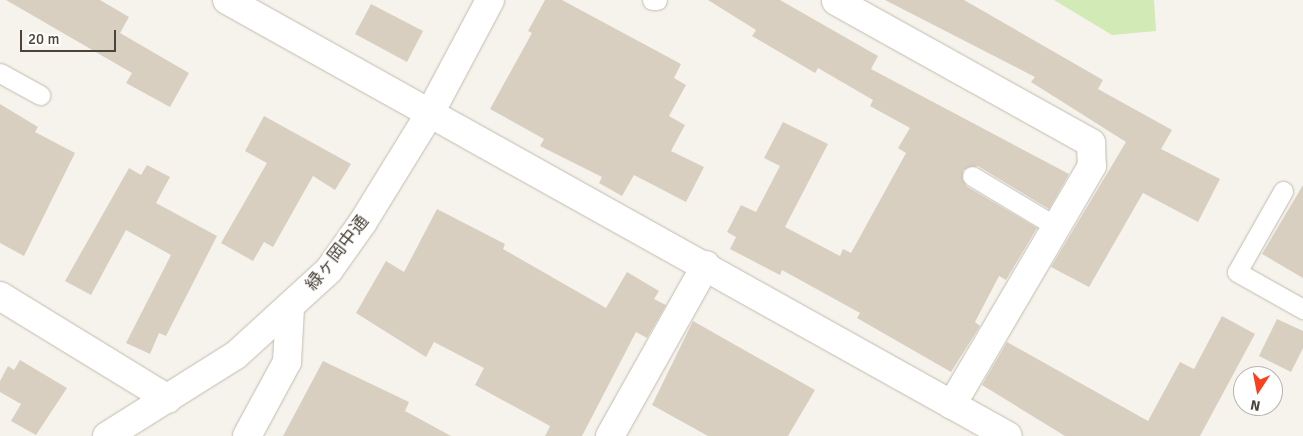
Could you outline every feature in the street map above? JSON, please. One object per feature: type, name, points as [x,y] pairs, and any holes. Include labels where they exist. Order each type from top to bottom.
[{"type":"street","points":[[227,0],[706,265],[1008,436]]},
{"type":"street","name":"緑ヶ岡中通","points":[[107,436],[236,354],[290,309],[328,270],[364,222],[430,112],[490,0]]},
{"type":"street","points":[[836,1],[1091,143],[1092,166],[952,405]]},
{"type":"street","points":[[610,436],[706,265]]},
{"type":"street","points":[[0,296],[168,399]]},
{"type":"street","points":[[247,436],[287,362],[290,309]]},
{"type":"lane","points":[[652,0],[658,0]]},
{"type":"lane","points":[[0,73],[40,95]]},
{"type":"lane","points":[[972,176],[1056,227]]},
{"type":"lane","points":[[1283,191],[1237,272],[1303,309]]},
{"type":"green space","points":[[1054,0],[1154,0],[1156,31],[1112,35]]},
{"type":"building","points":[[6,0],[100,0],[129,17],[120,33],[189,73],[170,107],[126,83],[132,73]]},
{"type":"building","points":[[545,0],[562,0],[681,64],[674,78],[686,85],[669,116],[685,125],[671,151],[704,167],[686,202],[634,175],[622,196],[599,183],[602,177],[540,146],[544,139],[490,109],[532,33],[528,31]]},
{"type":"building","points":[[708,0],[780,0],[878,56],[871,69],[1069,174],[1049,209],[978,166],[963,170],[966,186],[1037,228],[1006,280],[999,276],[975,322],[980,326],[951,372],[857,318],[860,313],[782,270],[780,275],[730,249],[736,237],[727,232],[741,205],[756,212],[780,166],[764,158],[783,122],[828,144],[785,227],[840,256],[843,249],[851,253],[906,153],[898,148],[910,128],[870,106],[873,100],[818,68],[815,73],[752,36],[756,30]]},
{"type":"building","points":[[885,0],[964,0],[1103,80],[1098,89],[1172,130],[1161,149],[1220,179],[1198,222],[1143,193],[1089,287],[1051,267],[1126,142],[1031,82],[1035,77]]},
{"type":"building","points":[[371,4],[423,31],[407,62],[355,34]]},
{"type":"building","points":[[0,104],[38,127],[35,132],[75,153],[24,256],[0,243]]},
{"type":"building","points":[[264,116],[351,164],[335,190],[313,176],[273,247],[264,242],[253,261],[221,243],[267,163],[245,151]]},
{"type":"building","points":[[147,165],[170,177],[156,203],[217,236],[166,336],[159,333],[150,354],[126,343],[171,255],[126,230],[91,295],[65,281],[129,168],[141,175]]},
{"type":"building","points":[[1303,185],[1303,278],[1262,254]]},
{"type":"building","points":[[437,209],[505,244],[503,249],[606,308],[627,272],[659,291],[654,299],[666,305],[647,338],[636,332],[582,436],[545,436],[550,426],[475,385],[484,368],[434,342],[426,357],[356,313],[386,261],[404,272]]},
{"type":"building","points":[[1222,316],[1255,334],[1238,366],[1233,366],[1233,375],[1200,436],[1065,436],[982,385],[1007,342],[1148,421],[1180,362],[1194,369]]},
{"type":"building","points":[[1277,319],[1303,331],[1303,348],[1291,372],[1283,368],[1283,366],[1279,366],[1259,356]]},
{"type":"building","points":[[693,321],[815,390],[788,436],[708,436],[652,405]]},
{"type":"building","points":[[20,360],[67,388],[36,435],[11,421],[21,404],[0,392],[0,381],[8,366],[14,370]]},
{"type":"building","points":[[323,361],[409,402],[405,411],[451,436],[283,436]]}]
